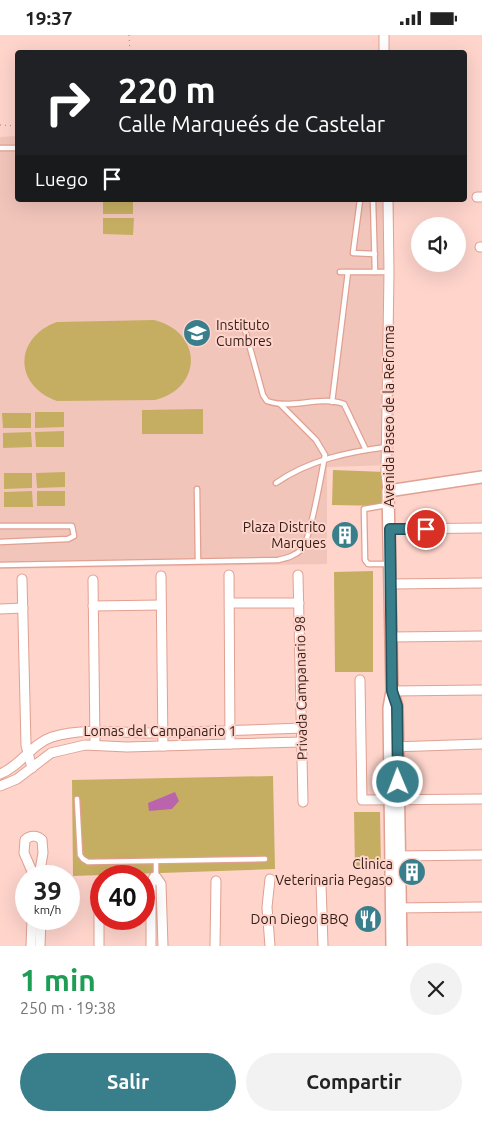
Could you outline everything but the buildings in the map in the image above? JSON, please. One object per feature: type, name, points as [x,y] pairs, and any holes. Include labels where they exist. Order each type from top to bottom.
[{"type":"street","points":[[384,35],[384,50]]},
{"type":"street","name":"Avenida Paseo de la Reforma","points":[[388,202],[387,447],[392,691],[397,706],[393,747],[395,908],[392,946]]},
{"type":"street","points":[[388,491],[482,477]]},
{"type":"street","points":[[390,529],[482,528]]},
{"type":"street","points":[[229,575],[230,744]]},
{"type":"street","name":"Privada Campanario 98","points":[[298,575],[303,802]]},
{"type":"street","points":[[161,576],[163,746]]},
{"type":"street","points":[[22,579],[27,754],[32,767]]},
{"type":"street","points":[[93,580],[95,744]]},
{"type":"street","points":[[390,584],[482,583]]},
{"type":"street","points":[[230,603],[299,603]]},
{"type":"street","points":[[93,606],[161,605]]},
{"type":"street","points":[[0,609],[23,608]]},
{"type":"street","points":[[391,637],[482,636]]},
{"type":"street","points":[[360,680],[362,800],[482,799]]},
{"type":"street","points":[[392,691],[482,690]]},
{"type":"street","name":"Lomas del Campanario 1","points":[[0,774],[14,766],[40,743],[51,737],[77,731],[164,733],[302,728]]},
{"type":"street","name":"Lomas del Campanario 1","points":[[0,786],[17,779],[44,757],[59,749],[95,744],[127,747],[302,742]]},
{"type":"street","points":[[393,747],[482,744]]},
{"type":"street","points":[[30,865],[23,846],[25,840],[31,837],[39,837],[43,844],[40,865]]},
{"type":"street","points":[[395,856],[482,855]]},
{"type":"street","points":[[152,946],[151,884],[154,877],[161,884],[163,946]]},
{"type":"street","points":[[270,879],[268,907],[270,946]]},
{"type":"street","points":[[215,946],[216,881]]},
{"type":"street","points":[[321,883],[323,946]]},
{"type":"street","points":[[395,908],[482,907]]},
{"type":"street","name":"Avenida Paseo de la Reforma","points":[[395,908],[400,946]]},
{"type":"street","points":[[32,930],[32,946]]},
{"type":"street","points":[[40,946],[41,930]]},
{"type":"street","points":[[99,930],[99,946]]},
{"type":"lane","points":[[0,148],[15,148]]},
{"type":"lane","points":[[360,202],[353,253],[375,254]]},
{"type":"lane","points":[[373,202],[375,272]]},
{"type":"lane","points":[[340,272],[389,272]]},
{"type":"lane","points":[[332,402],[348,272]]},
{"type":"lane","points":[[244,326],[263,395],[267,401],[280,404],[344,403],[366,450]]},
{"type":"lane","points":[[0,565],[278,560],[292,557],[304,548],[309,533],[324,459],[322,448],[316,440],[280,404]]},
{"type":"lane","points":[[276,483],[298,469],[324,459],[387,447]]},
{"type":"lane","points":[[197,489],[198,561]]},
{"type":"lane","points":[[389,505],[364,509],[365,560],[368,564],[390,564]]},
{"type":"lane","points":[[0,525],[72,526],[74,536],[68,539],[0,542]]},
{"type":"lane","points":[[77,799],[80,855],[82,859],[88,862],[265,859]]},
{"type":"lane","points":[[156,861],[156,877]]},
{"type":"path","points":[[129,35],[130,50]]},
{"type":"path","points":[[0,125],[15,126]]},
{"type":"shaded area","name":"Instituto Cumbres","points":[[15,136],[15,202],[394,202],[394,465],[327,467],[327,564],[0,569],[0,137]]},
{"type":"shaded area","points":[[103,202],[133,202],[133,214],[103,214]]},
{"type":"shaded area","points":[[103,218],[134,218],[133,235],[103,234]]},
{"type":"shaded area","points":[[154,320],[170,326],[182,336],[189,347],[191,360],[189,373],[182,384],[171,394],[155,400],[57,401],[43,394],[33,385],[27,374],[24,362],[26,350],[32,339],[43,329],[57,322]]},
{"type":"shaded area","points":[[203,409],[203,434],[142,434],[142,410]]},
{"type":"shaded area","points":[[35,412],[64,412],[64,427],[35,428]]},
{"type":"shaded area","points":[[2,413],[31,413],[31,428],[3,428]]},
{"type":"shaded area","points":[[64,431],[64,447],[36,447],[35,432]]},
{"type":"shaded area","points":[[31,432],[32,447],[3,448],[3,433]]},
{"type":"shaded area","points":[[333,470],[386,472],[385,506],[332,505]]},
{"type":"shaded area","points":[[65,472],[65,487],[37,488],[36,473]]},
{"type":"shaded area","points":[[4,473],[32,473],[32,488],[4,489]]},
{"type":"shaded area","points":[[32,491],[33,507],[4,507],[4,492]]},
{"type":"shaded area","points":[[37,491],[65,491],[65,506],[37,506]]},
{"type":"shaded area","points":[[373,571],[373,672],[335,672],[334,572]]},
{"type":"shaded area","points":[[273,776],[275,869],[155,873],[155,865],[90,865],[90,875],[80,876],[80,865],[73,865],[72,780]]},
{"type":"shaded area","points":[[175,792],[179,801],[172,809],[149,811],[148,803]]},
{"type":"shaded area","points":[[354,812],[380,812],[381,868],[355,868]]},
{"type":"place","name":"Instituto Cumbres","points":[[197,333]]},
{"type":"place","name":"Plaza Distrito Marques","points":[[345,535]]},
{"type":"place","name":"Clinica Veterinaria Pegaso","points":[[412,872]]},
{"type":"place","name":"Don Diego BBQ","points":[[368,919]]},
{"type":"route","points":[[398,782],[397,706],[392,691],[390,529],[426,529]]}]
